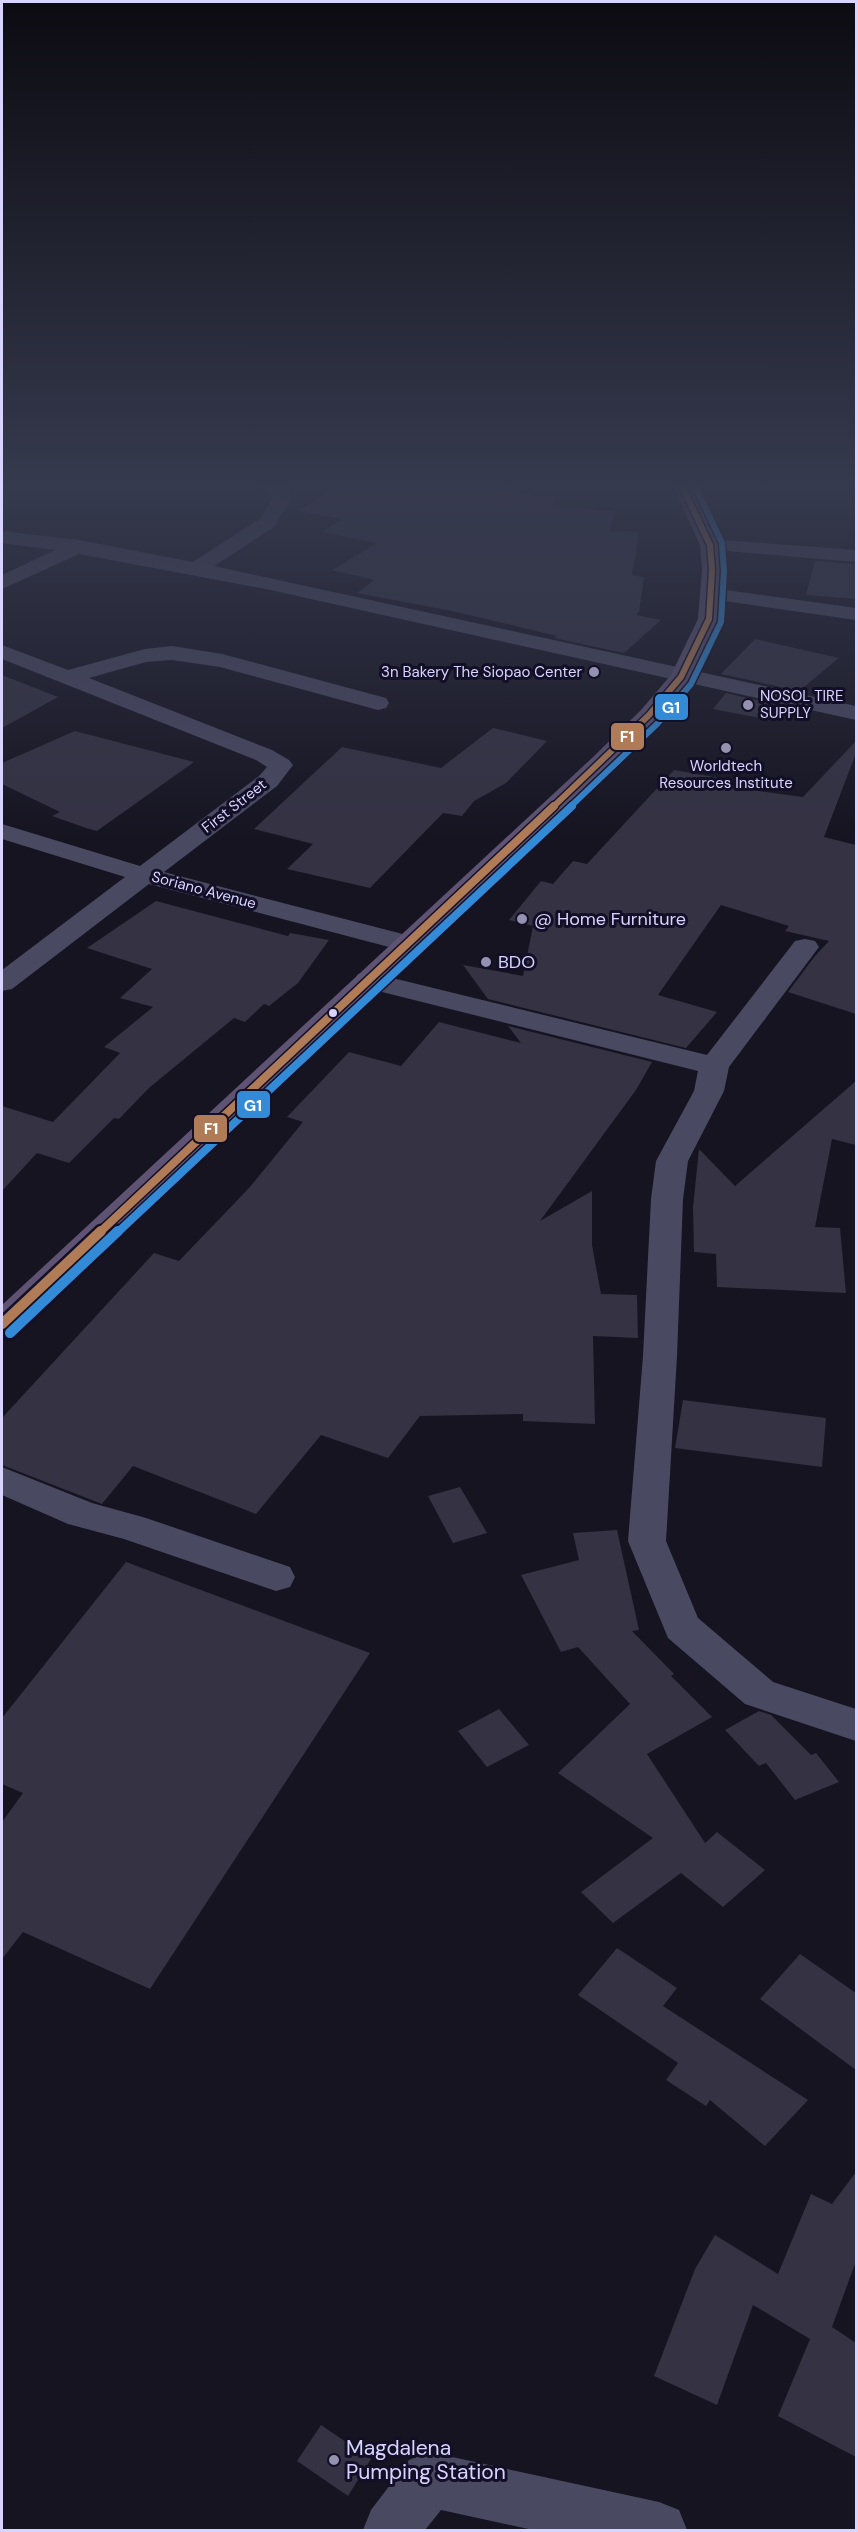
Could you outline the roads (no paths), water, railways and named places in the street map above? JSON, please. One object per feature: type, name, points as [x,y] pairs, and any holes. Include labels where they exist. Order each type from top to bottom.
[{"type":"main road","points":[[2,1324],[641,723],[681,676],[709,618],[710,602]]},
{"type":"street","points":[[354,602],[856,713]]},
{"type":"street","points":[[770,602],[856,614]]},
{"type":"street","name":"First Street","points":[[2,652],[264,755],[281,765],[268,781],[2,983]]},
{"type":"street","points":[[65,678],[145,656],[172,653],[222,661],[378,703]]},
{"type":"street","name":"Soriano Avenue","points":[[2,831],[144,875],[408,944]]},
{"type":"street","points":[[805,947],[714,1066],[709,1091],[672,1161],[667,1199],[660,1356],[646,1541],[682,1627],[691,1635],[759,1693],[856,1725]]},
{"type":"street","points":[[368,980],[714,1066]]},
{"type":"street","points":[[2,1480],[81,1514],[134,1528],[276,1577]]},
{"type":"street","points":[[390,2530],[429,2480],[659,2530]]},
{"type":"place","name":"3n Bakery The Siopao Center","points":[[594,672]]},
{"type":"place","name":"NOSOL TIRE SUPPLY","points":[[748,705]]},
{"type":"place","name":"Worldtech Resources Institute","points":[[726,748]]},
{"type":"place","name":"@ Home Furniture","points":[[522,919]]},
{"type":"place","name":"BDO","points":[[486,962]]},
{"type":"place","name":"Magdalena Pumping Station","points":[[334,2460]]}]
